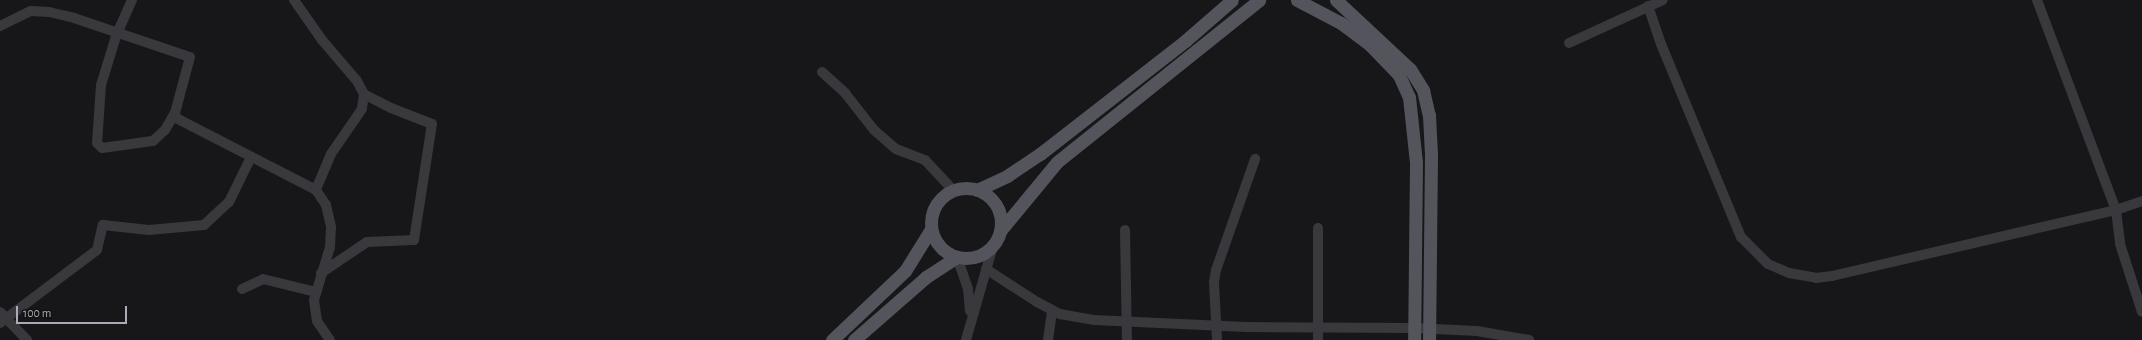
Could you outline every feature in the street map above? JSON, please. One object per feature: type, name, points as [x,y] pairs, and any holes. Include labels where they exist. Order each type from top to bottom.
[{"type":"main road","points":[[977,190],[1007,176],[1040,154],[1185,41],[1232,0]]},
{"type":"main road","points":[[1000,231],[1000,214],[995,204],[987,195],[977,190],[965,188],[953,190],[943,197],[936,206],[931,217],[931,229],[942,249],[957,257],[974,258],[993,246],[1000,231],[1057,162],[1259,0]]},
{"type":"main road","points":[[1297,0],[1341,23],[1371,46],[1399,75],[1409,97],[1416,163],[1414,334]]},
{"type":"main road","points":[[1336,0],[1410,69],[1423,90],[1429,115],[1431,155],[1429,335]]},
{"type":"main road","points":[[832,340],[905,271],[931,229]]},
{"type":"main road","points":[[854,340],[926,277],[957,257]]},
{"type":"street","points":[[0,26],[31,11],[49,12],[74,18],[117,33],[190,57],[175,113],[165,130],[153,142],[113,147],[98,147],[101,85],[117,33],[132,0]]},
{"type":"street","points":[[294,0],[364,94],[391,108],[432,124],[414,240],[367,242],[321,273]]},
{"type":"street","points":[[1570,42],[1663,0]]},
{"type":"street","points":[[2037,0],[2116,210],[2120,244],[2142,312]]},
{"type":"street","points":[[1648,6],[1741,237],[1768,264],[1789,273],[1816,278],[1832,276],[2116,210],[2142,201]]},
{"type":"street","points":[[822,72],[845,93],[874,130],[896,149],[925,160],[953,190]]},
{"type":"street","points":[[316,190],[331,154],[362,109],[364,94]]},
{"type":"street","points":[[175,113],[176,118],[182,123],[316,190],[326,205],[331,227],[330,247],[314,300],[317,321],[330,340]]},
{"type":"street","points":[[26,340],[2,318],[96,250],[103,225],[149,230],[204,225],[229,202],[251,157]]},
{"type":"street","points":[[1217,340],[1214,282],[1216,270],[1255,158]]},
{"type":"street","points":[[1318,228],[1318,340]]},
{"type":"street","points":[[1125,230],[1127,340]]},
{"type":"street","points":[[966,340],[969,325],[993,246]]},
{"type":"street","points":[[957,257],[971,302],[969,325]]},
{"type":"street","points":[[986,269],[1052,310],[1094,320],[1217,326],[1318,327],[1429,335],[1477,332],[1529,340]]},
{"type":"street","points":[[242,289],[263,279],[316,292]]},
{"type":"street","points":[[1048,340],[1052,310]]}]
